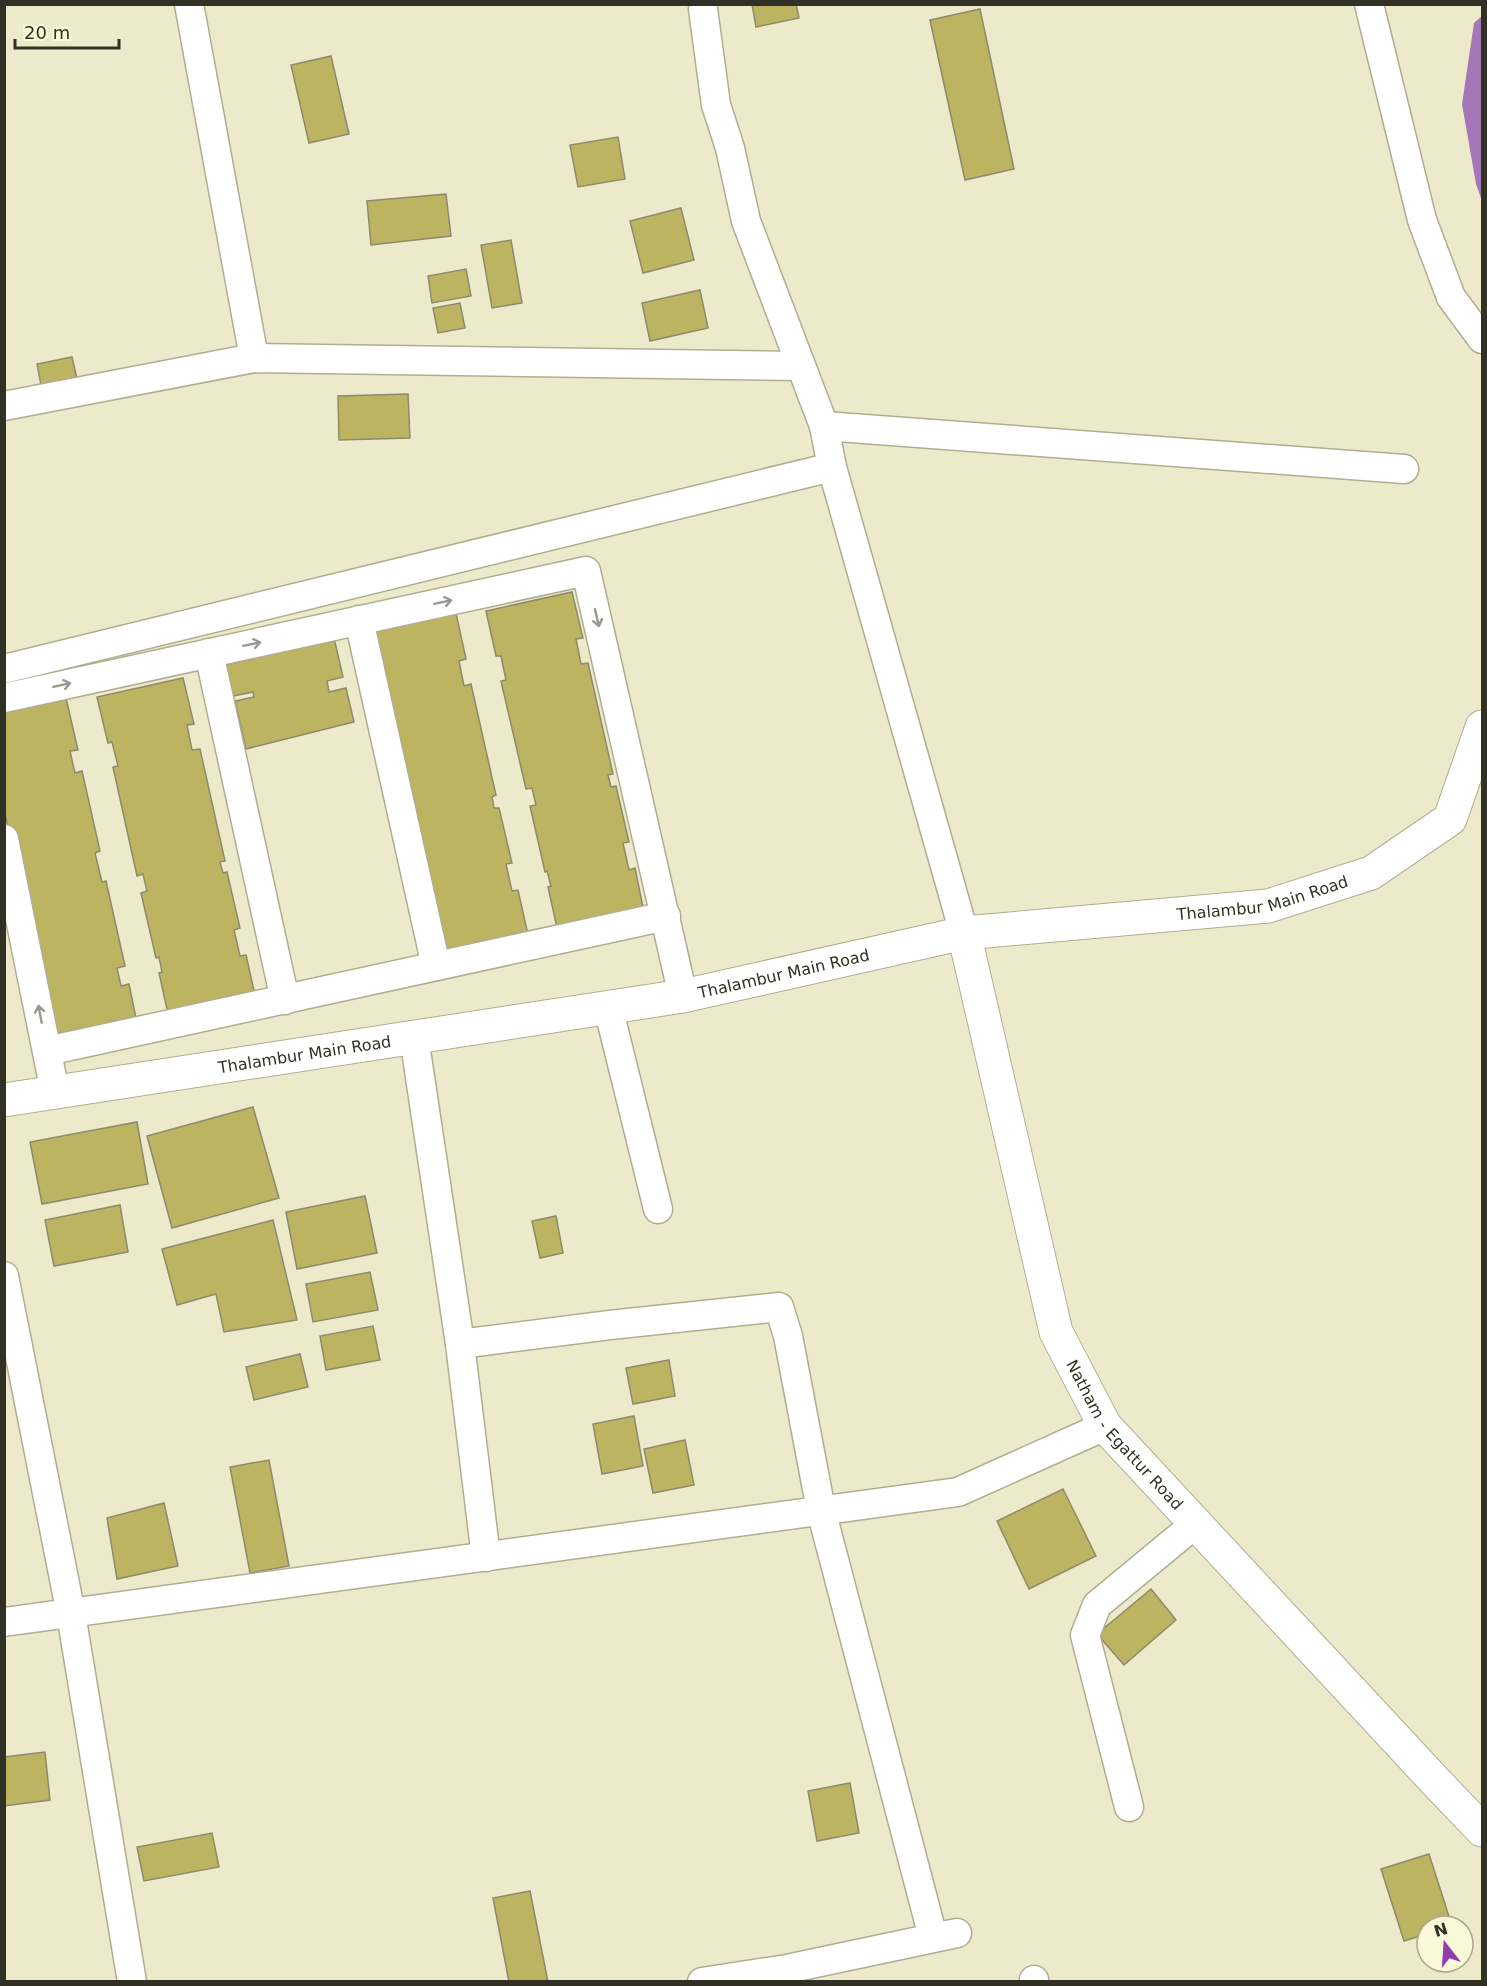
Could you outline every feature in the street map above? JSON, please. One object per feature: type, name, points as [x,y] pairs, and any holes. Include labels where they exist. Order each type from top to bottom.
[{"type":"street","points":[[189,4],[254,358]]},
{"type":"street","points":[[1369,4],[1422,220],[1451,297],[1482,339]]},
{"type":"street","points":[[703,9],[716,105],[730,147],[746,221],[824,426],[832,467],[964,933]]},
{"type":"street","points":[[4,406],[254,358],[801,366]]},
{"type":"street","points":[[824,426],[1404,469]]},
{"type":"street","points":[[4,669],[832,467]]},
{"type":"street","points":[[4,698],[586,571],[683,996]]},
{"type":"street","points":[[359,621],[436,966]]},
{"type":"street","points":[[209,653],[285,1000]]},
{"type":"street","name":"Thalambur Main Road","points":[[4,1100],[683,996],[964,933],[1268,906],[1371,873],[1450,819],[1482,727]]},
{"type":"street","points":[[4,839],[55,1092]]},
{"type":"street","points":[[47,1052],[666,916]]},
{"type":"street","name":"Natham - Egattur Road","points":[[964,933],[1056,1332],[1105,1426],[1482,1830]]},
{"type":"street","points":[[608,1007],[658,1209]]},
{"type":"street","points":[[414,1037],[460,1344],[486,1557]]},
{"type":"street","points":[[4,1276],[15,1382],[70,1614],[132,1982]]},
{"type":"street","points":[[460,1344],[610,1324],[779,1307],[788,1336],[821,1510],[945,1935],[788,1975],[702,1982]]},
{"type":"street","points":[[4,1622],[958,1492],[1105,1426]]},
{"type":"street","points":[[1129,1807],[1085,1635],[1097,1605],[1195,1524]]},
{"type":"shaded area","points":[[1482,16],[1482,201],[1476,184],[1462,104],[1474,23]]},
{"type":"building","points":[[752,4],[796,4],[799,18],[756,27]]},
{"type":"building","points":[[980,9],[1014,169],[965,180],[930,20]]},
{"type":"building","points":[[331,56],[349,134],[309,143],[291,65]]},
{"type":"building","points":[[618,137],[625,179],[578,187],[570,145]]},
{"type":"building","points":[[446,194],[451,236],[371,245],[367,201]]},
{"type":"building","points":[[681,208],[694,260],[643,273],[630,221]]},
{"type":"building","points":[[511,240],[522,303],[492,308],[481,245]]},
{"type":"building","points":[[466,269],[471,296],[432,303],[428,276]]},
{"type":"building","points":[[700,290],[708,328],[650,341],[642,303]]},
{"type":"building","points":[[460,303],[465,328],[438,333],[433,308]]},
{"type":"building","points":[[72,357],[77,379],[41,385],[37,364]]},
{"type":"building","points":[[408,394],[410,438],[339,440],[338,396]]},
{"type":"building","points":[[572,592],[583,638],[576,639],[581,664],[588,663],[613,774],[608,775],[611,787],[616,786],[629,842],[623,843],[629,870],[635,868],[645,917],[559,937],[548,887],[551,886],[547,871],[545,872],[530,806],[536,805],[532,788],[526,789],[501,681],[506,680],[501,656],[496,656],[486,611]]},
{"type":"building","points":[[456,613],[466,659],[459,661],[464,686],[471,684],[496,795],[492,797],[494,808],[499,808],[512,863],[506,864],[512,891],[518,890],[529,939],[442,959],[369,632]]},
{"type":"building","points":[[334,638],[343,677],[327,681],[329,692],[346,688],[354,722],[246,749],[235,701],[254,697],[253,692],[233,696],[226,665]]},
{"type":"building","points":[[183,678],[194,724],[187,725],[192,750],[200,749],[225,861],[220,862],[223,873],[227,872],[240,928],[234,930],[240,956],[246,955],[257,1004],[170,1023],[159,973],[162,972],[159,957],[156,958],[141,893],[147,891],[143,874],[137,876],[113,767],[118,766],[112,742],[108,743],[97,697]]},
{"type":"building","points":[[66,698],[78,750],[70,751],[75,773],[82,771],[100,851],[95,853],[102,882],[106,881],[125,966],[117,968],[121,986],[129,984],[137,1023],[55,1041],[4,809],[4,712]]},
{"type":"building","points":[[253,1107],[279,1198],[172,1228],[147,1136]]},
{"type":"building","points":[[137,1122],[148,1184],[42,1204],[30,1142]]},
{"type":"building","points":[[365,1196],[377,1253],[297,1269],[286,1212]]},
{"type":"building","points":[[120,1205],[128,1252],[54,1266],[45,1220]]},
{"type":"building","points":[[556,1216],[563,1253],[540,1258],[532,1221]]},
{"type":"building","points":[[273,1220],[297,1320],[224,1332],[216,1294],[177,1305],[162,1249]]},
{"type":"building","points":[[370,1272],[378,1310],[313,1322],[306,1284]]},
{"type":"building","points":[[373,1326],[380,1360],[326,1370],[320,1336]]},
{"type":"building","points":[[300,1354],[308,1387],[254,1400],[246,1367]]},
{"type":"building","points":[[669,1360],[675,1396],[633,1404],[626,1368]]},
{"type":"building","points":[[634,1416],[643,1466],[602,1474],[593,1424]]},
{"type":"building","points":[[685,1440],[694,1485],[653,1493],[644,1449]]},
{"type":"building","points":[[269,1460],[289,1566],[250,1573],[230,1467]]},
{"type":"building","points":[[1063,1489],[1096,1556],[1029,1589],[997,1521]]},
{"type":"building","points":[[164,1503],[178,1566],[117,1579],[107,1518]]},
{"type":"building","points":[[1151,1589],[1176,1620],[1124,1665],[1097,1634]]},
{"type":"building","points":[[45,1752],[50,1800],[4,1806],[4,1757]]},
{"type":"building","points":[[850,1783],[859,1833],[817,1841],[808,1791]]},
{"type":"building","points":[[212,1833],[219,1867],[144,1881],[137,1847]]},
{"type":"building","points":[[1429,1854],[1448,1914],[1415,1914],[1415,1938],[1404,1941],[1381,1869]]},
{"type":"building","points":[[530,1891],[548,1982],[509,1982],[493,1898]]}]
